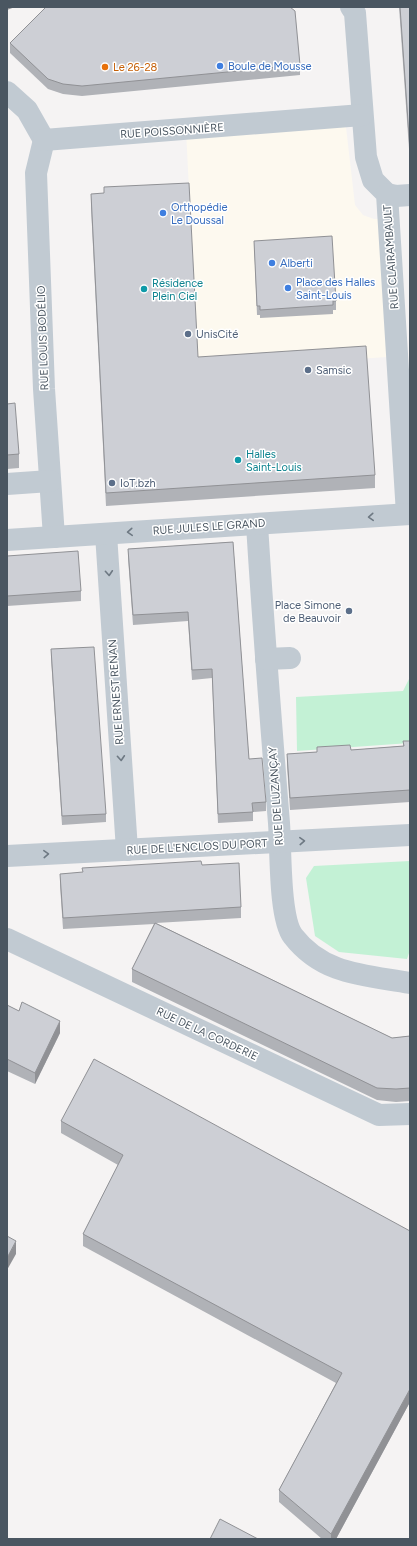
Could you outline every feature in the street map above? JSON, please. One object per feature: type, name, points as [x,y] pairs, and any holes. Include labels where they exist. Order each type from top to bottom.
[{"type":"street","name":"RUE CLAIRAMBAULT","points":[[352,7],[355,13],[366,157],[370,174],[381,190],[386,194],[409,514]]},
{"type":"street","points":[[7,92],[27,110],[44,140]]},
{"type":"street","name":"RUE POISSONNIÈRE","points":[[44,140],[362,115]]},
{"type":"street","name":"RUE LOUIS BODÉLIO","points":[[44,140],[36,173],[44,389],[54,537]]},
{"type":"street","points":[[386,194],[410,196]]},
{"type":"street","points":[[7,484],[50,481]]},
{"type":"street","name":"RUE JULES LE GRAND","points":[[7,540],[409,514]]},
{"type":"street","name":"RUE DE LUZANÇAY","points":[[256,524],[284,910],[292,934],[306,951],[322,962],[342,971],[410,983]]},
{"type":"street","name":"RUE ERNEST RENAN","points":[[106,534],[127,850]]},
{"type":"street","points":[[266,659],[290,658]]},
{"type":"street","name":"RUE DE L'ENCLOS DU PORT","points":[[7,856],[410,835]]},
{"type":"street","name":"RUE DE LA CORDERIE","points":[[7,938],[379,1115],[410,1114]]},
{"type":"shaded area","name":"Place des Halles Saint-Louis","points":[[346,127],[355,205],[363,215],[374,219],[380,219],[387,357],[198,370],[186,130]]},
{"type":"green space","points":[[410,677],[410,743],[297,751],[296,697],[403,691]]},
{"type":"green space","points":[[410,861],[410,950],[407,959],[339,952],[315,936],[306,878],[314,866]]},
{"type":"building","points":[[46,7],[290,7],[295,11],[300,65],[82,86],[63,84],[48,79],[10,43]]},
{"type":"building","points":[[400,7],[410,7],[410,150]]},
{"type":"building","points":[[189,183],[198,357],[366,346],[375,475],[106,493],[91,194],[104,193],[104,187]]},
{"type":"building","points":[[332,236],[336,301],[333,301],[333,305],[260,310],[260,306],[257,306],[254,241]]},
{"type":"building","points":[[15,403],[19,454],[7,455],[7,404]]},
{"type":"building","points":[[233,542],[249,759],[262,758],[266,802],[252,803],[253,812],[218,814],[212,669],[192,670],[188,612],[133,615],[128,549]]},
{"type":"building","points":[[78,551],[81,591],[7,596],[7,556]]},
{"type":"building","points":[[94,647],[106,814],[62,816],[51,649]]},
{"type":"building","points":[[403,741],[410,741],[410,790],[290,798],[287,754],[317,752],[317,747],[350,745],[351,750],[404,746]]},
{"type":"building","points":[[201,861],[202,865],[239,863],[241,907],[63,918],[60,874],[83,872],[82,868]]},
{"type":"building","points":[[155,923],[392,1038],[410,1036],[410,1088],[377,1088],[132,969]]},
{"type":"building","points":[[22,1002],[60,1021],[35,1073],[7,1059],[7,1005],[19,1011]]},
{"type":"building","points":[[94,1059],[410,1231],[410,1389],[331,1534],[279,1490],[342,1373],[83,1234],[123,1155],[61,1121]]},
{"type":"building","points":[[7,1236],[16,1241],[7,1258]]},
{"type":"building","points":[[220,1519],[258,1539],[210,1539]]},
{"type":"place","name":"Boule de Mousse","points":[[220,66]]},
{"type":"place","name":"Le 26-28","points":[[105,67]]},
{"type":"place","name":"Orthopédie Le Doussal","points":[[163,213]]},
{"type":"place","name":"Alberti","points":[[272,263]]},
{"type":"place","name":"Place des Halles Saint-Louis","points":[[288,288]]},
{"type":"place","name":"Résidence Plein Ciel","points":[[144,289]]},
{"type":"place","name":"UnisCité","points":[[188,334]]},
{"type":"place","name":"Samsic","points":[[308,370]]},
{"type":"place","name":"Halles Saint-Louis","points":[[238,460]]},
{"type":"place","name":"IoT.bzh","points":[[112,483]]},
{"type":"place","name":"Place Simone de Beauvoir","points":[[349,611]]}]
